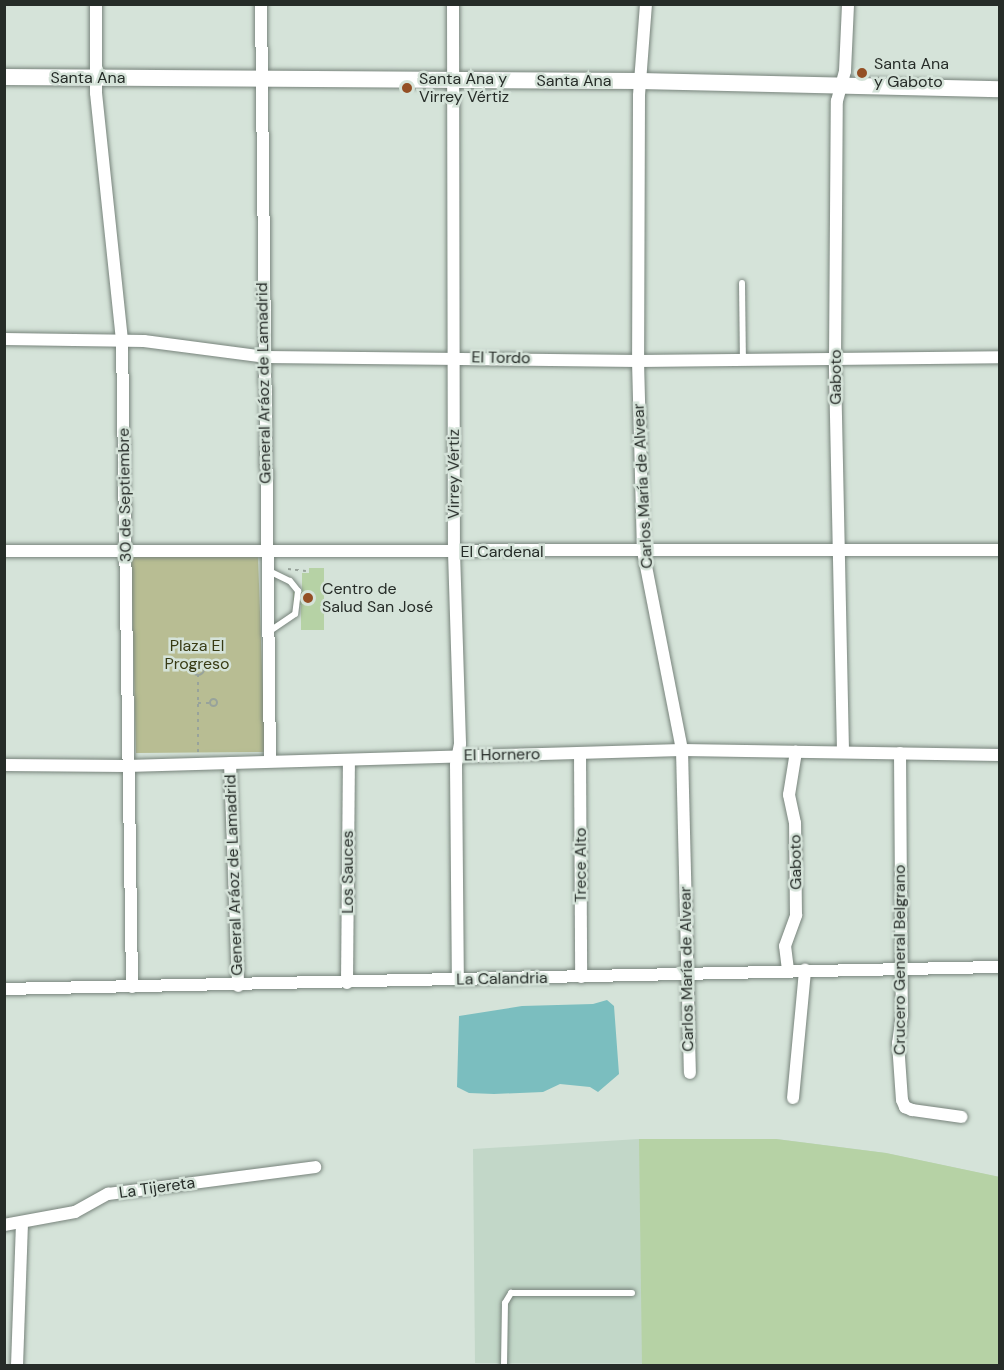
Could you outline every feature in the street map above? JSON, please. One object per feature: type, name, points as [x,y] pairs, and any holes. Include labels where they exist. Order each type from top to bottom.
[{"type":"street","name":"30 de Septiembre","points":[[96,4],[95,78],[122,340],[132,987]]},
{"type":"street","name":"General Aráoz de Lamadrid","points":[[261,4],[259,78],[265,357],[266,549],[270,571],[267,632],[270,761]]},
{"type":"street","name":"Virrey Vértiz","points":[[453,4],[451,80],[458,980]]},
{"type":"street","name":"Carlos María de Alvear","points":[[646,4],[640,81],[638,361],[643,551],[682,750],[690,1073]]},
{"type":"street","name":"Gaboto","points":[[843,752],[835,359],[837,101],[845,71],[848,4]]},
{"type":"street","name":"Santa Ana","points":[[4,77],[640,81],[999,89]]},
{"type":"street","name":"El Tordo","points":[[4,339],[122,340],[265,357],[454,357],[638,361],[999,357]]},
{"type":"street","name":"El Cardenal","points":[[4,551],[126,548],[454,552],[999,550]]},
{"type":"street","name":"El Hornero","points":[[4,765],[230,764],[682,750],[999,755]]},
{"type":"street","name":"Gaboto","points":[[788,970],[785,946],[796,915],[795,823],[789,795],[796,752]]},
{"type":"street","name":"Trece Alto","points":[[580,753],[581,976]]},
{"type":"street","name":"Crucero General Belgrano","points":[[900,753],[902,1015],[898,1043],[905,1107],[962,1117]]},
{"type":"street","name":"Los Sauces","points":[[347,983],[349,760]]},
{"type":"street","name":"General Aráoz de Lamadrid","points":[[230,764],[238,986]]},
{"type":"street","name":"La Calandria","points":[[4,989],[238,986],[581,976],[688,976],[788,970],[999,967]]},
{"type":"street","points":[[793,1098],[805,970]]},
{"type":"street","name":"La Tijereta","points":[[4,1225],[75,1212],[108,1194],[315,1167]]},
{"type":"street","points":[[17,1365],[22,1223]]},
{"type":"lane","points":[[742,283],[743,360]]},
{"type":"lane","points":[[267,632],[292,618],[298,607],[297,588],[270,571]]},
{"type":"lane","points":[[504,1365],[505,1303],[511,1293],[632,1293]]},
{"type":"path","points":[[270,571],[274,569],[306,572]]},
{"type":"path","points":[[198,675],[192,670],[198,662],[205,668],[198,675],[198,764]]},
{"type":"path","points":[[198,703],[209,703]]},
{"type":"shaded area","points":[[639,1139],[776,1139],[886,1153],[999,1177],[999,1365],[475,1363],[473,1149]]},
{"type":"green space","name":"Plaza El Progreso","points":[[131,552],[258,557],[265,752],[136,753]]},
{"type":"water","points":[[607,1000],[614,1006],[619,1074],[598,1092],[590,1087],[560,1084],[543,1092],[494,1094],[469,1093],[457,1087],[459,1016],[522,1006],[593,1004]]},
{"type":"building","name":"Centro de Salud San José","points":[[309,568],[324,568],[324,630],[301,630],[301,605],[293,605],[293,592],[302,592],[302,573],[309,573]]},
{"type":"building","points":[[639,1139],[776,1139],[886,1153],[1000,1177],[1000,1366],[642,1366]]},
{"type":"place","name":"Santa Ana y Gaboto","points":[[862,73]]},
{"type":"place","name":"Santa Ana y Virrey Vértiz","points":[[407,88]]},
{"type":"place","name":"Centro de Salud San José","points":[[308,598]]}]
